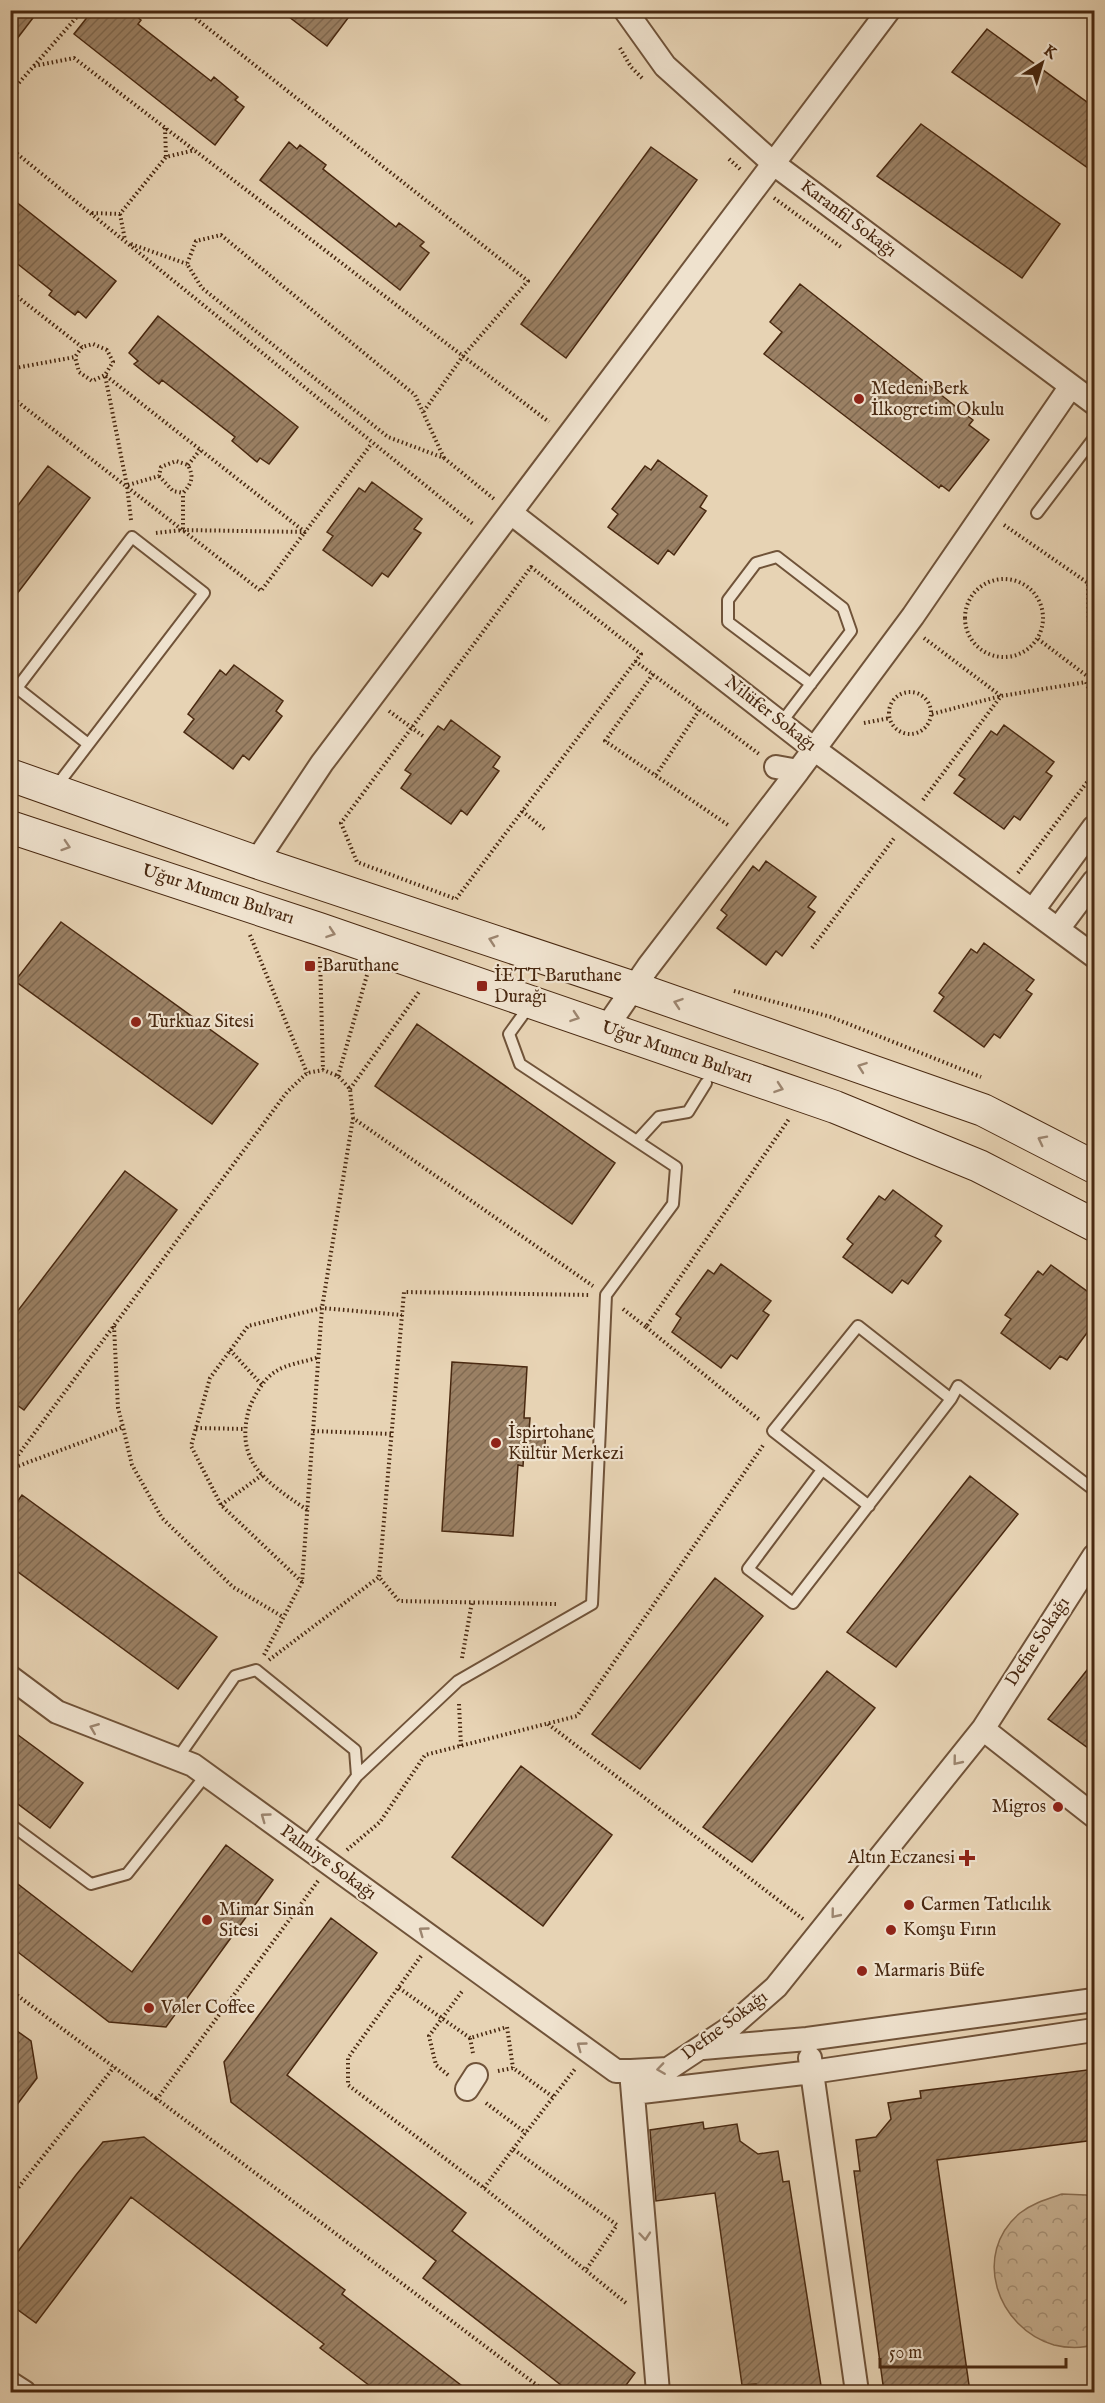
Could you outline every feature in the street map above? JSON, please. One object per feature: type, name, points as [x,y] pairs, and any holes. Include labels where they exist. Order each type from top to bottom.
[{"type":"main road","points":[[10,775],[256,862],[634,988],[983,1110],[1095,1167]]},
{"type":"main road","name":"Uğur Mumcu Bulvarı","points":[[10,827],[375,948],[804,1097],[979,1166],[1095,1225]]},
{"type":"street","name":"Karanfil Sokağı","points":[[625,10],[665,66],[774,164],[1095,403]]},
{"type":"street","points":[[256,862],[322,763],[889,10]]},
{"type":"street","points":[[606,1028],[906,625],[1071,386]]},
{"type":"street","name":"Nilüfer Sokağı","points":[[511,513],[814,750],[1095,956]]},
{"type":"street","points":[[776,767],[798,771]]},
{"type":"street","points":[[1033,910],[1095,826]]},
{"type":"street","points":[[1058,929],[1095,881]]},
{"type":"street","name":"Defne Sokağı","points":[[632,2082],[668,2069],[699,2049],[727,2030],[776,1987],[983,1729],[1095,1556]]},
{"type":"street","name":"Palmiye Sokağı","points":[[10,1677],[57,1712],[193,1765],[632,2082]]},
{"type":"street","points":[[983,1729],[1094,1815]]},
{"type":"street","points":[[699,2049],[807,2039],[1095,2000]]},
{"type":"street","points":[[658,2392],[632,2082],[812,2072],[1095,2030]]},
{"type":"street","points":[[807,2039],[857,2392]]},
{"type":"street","points":[[10,2383],[24,2392]]},
{"type":"lane","points":[[1036,513],[1095,438]]},
{"type":"lane","points":[[53,790],[204,593],[132,537],[17,688],[88,744]]},
{"type":"lane","points":[[781,723],[852,631],[843,608],[777,558],[756,563],[728,600],[728,622],[811,684]]},
{"type":"lane","points":[[304,1846],[357,1776],[458,1681],[592,1604],[606,1295],[673,1204],[676,1167],[520,1064],[509,1034],[532,1003]]},
{"type":"lane","points":[[637,1141],[659,1117],[688,1112],[706,1083]]},
{"type":"lane","points":[[868,1506],[773,1431],[858,1326],[951,1400]]},
{"type":"lane","points":[[822,1470],[748,1569],[793,1603],[951,1400],[958,1386],[1095,1490]]},
{"type":"lane","points":[[177,1759],[235,1676],[256,1670],[356,1750],[357,1776]]},
{"type":"lane","points":[[10,1824],[91,1884],[127,1874],[207,1775]]},
{"type":"path","points":[[10,93],[83,10]]},
{"type":"path","points":[[185,10],[528,281],[463,356],[423,412]]},
{"type":"path","points":[[34,66],[74,58],[553,425]]},
{"type":"path","points":[[165,127],[166,157]]},
{"type":"path","points":[[10,148],[474,525],[480,516]]},
{"type":"path","points":[[120,214],[166,157],[195,150]]},
{"type":"path","points":[[92,213],[120,214]]},
{"type":"path","points":[[120,214],[126,242]]},
{"type":"path","points":[[187,264],[196,241],[221,235],[416,395],[444,458]]},
{"type":"path","points":[[126,242],[187,264],[202,288],[388,436],[444,458],[511,513]]},
{"type":"path","points":[[10,291],[82,347]]},
{"type":"path","points":[[10,369],[75,357],[82,347],[93,344],[107,350],[113,362],[105,375],[92,381],[79,372],[75,357]]},
{"type":"path","points":[[105,375],[305,532]]},
{"type":"path","points":[[105,375],[127,486],[132,537],[183,530],[305,532]]},
{"type":"path","points":[[10,396],[261,591],[372,443]]},
{"type":"path","points":[[188,465],[200,450]]},
{"type":"path","points":[[159,476],[161,467],[167,462],[176,461],[188,465],[193,475],[183,493],[183,530]]},
{"type":"path","points":[[127,486],[159,476]]},
{"type":"path","points":[[159,476],[173,491],[183,493]]},
{"type":"path","points":[[486,507],[500,489]]},
{"type":"path","points":[[984,512],[1088,583]]},
{"type":"path","points":[[531,567],[641,654],[635,661],[456,899],[357,862],[341,823],[531,567]]},
{"type":"path","points":[[1095,575],[1088,583],[1088,687],[1095,690]]},
{"type":"path","points":[[999,579],[1024,584],[1040,603],[1042,627],[1038,639],[1023,652],[1003,658],[990,655],[978,648],[970,638],[965,625],[965,611],[969,600],[982,586],[999,579]]},
{"type":"path","points":[[906,625],[1001,696]]},
{"type":"path","points":[[1038,639],[1089,675]]},
{"type":"path","points":[[635,661],[776,767]]},
{"type":"path","points":[[653,674],[606,741],[729,826],[736,818]]},
{"type":"path","points":[[932,714],[1089,675]]},
{"type":"path","points":[[908,692],[922,695],[927,700],[932,714],[927,726],[915,734],[909,734],[897,729],[890,718],[891,704],[901,694],[908,692]]},
{"type":"path","points":[[812,948],[1001,696]]},
{"type":"path","points":[[372,698],[423,736]]},
{"type":"path","points":[[656,775],[700,709]]},
{"type":"path","points":[[829,731],[890,718]]},
{"type":"path","points":[[1009,866],[1018,873],[1095,773]]},
{"type":"path","points":[[913,793],[931,807]]},
{"type":"path","points":[[522,811],[544,828]]},
{"type":"path","points":[[236,901],[307,1073]]},
{"type":"path","points":[[319,929],[323,1070]]},
{"type":"path","points":[[338,1076],[375,948]]},
{"type":"path","points":[[350,1089],[435,969]]},
{"type":"path","points":[[10,1468],[287,1092],[307,1073],[323,1070],[338,1076],[350,1089],[353,1118],[322,1308],[302,1582],[256,1670]]},
{"type":"path","points":[[646,1327],[804,1097]]},
{"type":"path","points":[[157,2099],[330,1864],[380,1821],[425,1755],[577,1716],[773,1431],[606,1295],[353,1118]]},
{"type":"path","points":[[592,1604],[399,1601],[379,1577],[404,1292],[606,1295]]},
{"type":"path","points":[[302,1582],[221,1505],[191,1446],[210,1378],[248,1326],[322,1308],[402,1315]]},
{"type":"path","points":[[114,1326],[118,1408],[132,1465],[162,1518],[233,1587],[284,1617]]},
{"type":"path","points":[[230,1350],[263,1386]]},
{"type":"path","points":[[307,1509],[270,1485],[250,1461],[244,1429],[252,1400],[274,1372],[319,1357]]},
{"type":"path","points":[[10,1468],[123,1427]]},
{"type":"path","points":[[196,1428],[244,1429]]},
{"type":"path","points":[[313,1431],[391,1434]]},
{"type":"path","points":[[221,1505],[262,1475]]},
{"type":"path","points":[[256,1670],[379,1577]]},
{"type":"path","points":[[548,1724],[820,1932]]},
{"type":"path","points":[[434,1939],[348,2058],[348,2085],[484,2188],[652,2324]]},
{"type":"path","points":[[470,1981],[429,2036],[436,2065],[472,2082],[526,2133]]},
{"type":"path","points":[[399,1988],[470,2038]]},
{"type":"path","points":[[10,1990],[546,2392]]},
{"type":"path","points":[[470,2038],[507,2027],[513,2068],[553,2097]]},
{"type":"path","points":[[470,2038],[472,2082]]},
{"type":"path","points":[[484,2188],[588,2051]]},
{"type":"path","points":[[10,2198],[114,2067]]},
{"type":"path","points":[[472,2082],[513,2068]]},
{"type":"path","points":[[513,2149],[617,2225],[586,2270]]},
{"type":"green space","points":[[1062,2194],[1086,2195],[1094,2198],[1094,2344],[1085,2347],[1054,2345],[1034,2336],[1018,2323],[1005,2307],[997,2288],[994,2268],[997,2249],[1005,2230],[1020,2213],[1035,2204]]},
{"type":"building","points":[[10,10],[39,10],[10,48]]},
{"type":"building","points":[[93,10],[129,10],[141,20],[138,24],[211,81],[214,77],[238,97],[235,100],[244,107],[215,145],[74,34]]},
{"type":"building","points":[[280,10],[354,10],[327,46]]},
{"type":"building","points":[[987,29],[1095,108],[1095,173],[952,72]]},
{"type":"building","points":[[921,124],[1060,224],[1022,278],[877,176]]},
{"type":"building","points":[[289,142],[297,149],[300,145],[326,165],[323,169],[396,227],[399,223],[424,242],[420,246],[429,253],[400,290],[260,180]]},
{"type":"building","points":[[651,147],[697,180],[566,358],[521,324]]},
{"type":"building","points":[[10,197],[116,281],[86,318],[78,311],[75,315],[49,295],[52,291],[10,258]]},
{"type":"building","points":[[800,284],[973,420],[969,425],[989,440],[949,491],[941,485],[939,488],[764,354],[782,332],[770,322]]},
{"type":"building","points":[[158,316],[298,427],[269,464],[260,458],[257,462],[232,441],[235,437],[162,380],[159,384],[134,364],[138,361],[129,353]]},
{"type":"building","points":[[658,460],[707,496],[700,507],[706,511],[674,555],[668,550],[658,564],[608,527],[618,514],[612,509],[645,466],[651,470]]},
{"type":"building","points":[[48,466],[90,498],[10,603],[10,516]]},
{"type":"building","points":[[372,482],[422,519],[414,529],[421,533],[388,577],[382,573],[372,586],[323,550],[333,536],[327,532],[359,488],[365,492]]},
{"type":"building","points":[[234,665],[283,701],[276,711],[282,716],[249,760],[243,755],[233,769],[184,732],[194,719],[188,714],[220,670],[226,675]]},
{"type":"building","points":[[451,720],[500,757],[493,767],[499,771],[467,815],[461,810],[451,824],[401,788],[411,774],[405,770],[438,726],[444,730]]},
{"type":"building","points":[[1004,725],[1054,762],[1046,772],[1052,776],[1020,820],[1014,816],[1004,829],[954,793],[965,779],[959,775],[991,731],[997,735]]},
{"type":"building","points":[[766,861],[816,897],[808,907],[815,912],[782,956],[776,951],[766,965],[717,928],[727,915],[721,910],[753,866],[759,871]]},
{"type":"building","name":"Turkuaz Sitesi","points":[[61,922],[258,1064],[212,1124],[15,981]]},
{"type":"building","points":[[984,943],[1034,980],[1026,990],[1032,994],[1000,1038],[994,1034],[984,1047],[934,1011],[944,997],[939,993],[971,949],[977,953]]},
{"type":"building","points":[[417,1024],[615,1163],[572,1224],[375,1086]]},
{"type":"building","points":[[125,1171],[177,1210],[24,1410],[10,1400],[10,1321]]},
{"type":"building","points":[[893,1190],[942,1226],[935,1236],[941,1241],[908,1284],[902,1280],[892,1293],[843,1257],[853,1244],[847,1239],[879,1196],[885,1200]]},
{"type":"building","points":[[721,1264],[771,1301],[763,1311],[769,1315],[737,1359],[731,1355],[721,1368],[672,1332],[681,1318],[676,1314],[708,1270],[714,1274]]},
{"type":"building","points":[[1051,1265],[1095,1297],[1095,1322],[1067,1360],[1060,1356],[1050,1369],[1001,1333],[1011,1319],[1005,1315],[1038,1271],[1043,1275]]},
{"type":"building","name":"İspirtohane Kültür Merkezi","points":[[452,1362],[527,1367],[524,1418],[530,1418],[529,1431],[546,1432],[544,1455],[524,1453],[523,1466],[518,1465],[513,1536],[442,1531]]},
{"type":"building","points":[[970,1476],[1018,1514],[896,1667],[847,1632]]},
{"type":"building","points":[[22,1495],[217,1637],[178,1689],[10,1566],[10,1512]]},
{"type":"building","points":[[715,1578],[763,1616],[640,1769],[592,1734]]},
{"type":"building","points":[[1095,1660],[1095,1753],[1048,1719]]},
{"type":"building","points":[[827,1671],[875,1708],[752,1862],[703,1827]]},
{"type":"building","points":[[10,1729],[83,1783],[50,1828],[10,1798]]},
{"type":"building","points":[[521,1766],[612,1835],[543,1926],[452,1857]]},
{"type":"building","points":[[226,1845],[273,1880],[166,2027],[109,2022],[10,1946],[10,1878],[132,1972]]},
{"type":"building","points":[[331,1918],[377,1953],[287,2075],[466,2213],[452,2231],[635,2373],[621,2392],[570,2392],[423,2278],[436,2261],[231,2102],[224,2062]]},
{"type":"building","points":[[10,2026],[31,2041],[37,2078],[10,2114]]},
{"type":"building","points":[[1095,2069],[1095,2140],[937,2160],[970,2392],[884,2392],[854,2171],[860,2171],[856,2140],[876,2137],[891,2119],[888,2103],[921,2098],[920,2091]]},
{"type":"building","points":[[703,2122],[704,2129],[737,2124],[740,2141],[758,2154],[778,2151],[783,2182],[789,2181],[822,2392],[757,2392],[756,2384],[742,2385],[715,2193],[656,2201],[650,2130]]},
{"type":"building","points":[[144,2137],[345,2290],[342,2294],[470,2392],[378,2392],[320,2348],[324,2344],[131,2197],[36,2323],[10,2304],[10,2262],[76,2175],[103,2142]]},
{"type":"place","name":"Medeni Berk İlkogretim Okulu","points":[[859,399]]},
{"type":"place","name":"Baruthane","points":[[310,966]]},
{"type":"place","name":"İETT Baruthane Durağı","points":[[482,986]]},
{"type":"place","name":"Turkuaz Sitesi","points":[[136,1022]]},
{"type":"place","name":"İspirtohane Kültür Merkezi","points":[[496,1443]]},
{"type":"place","name":"Migros","points":[[1058,1807]]},
{"type":"place","name":"Altın Eczanesi","points":[[967,1858]]},
{"type":"place","name":"Carmen Tatlıcılık","points":[[909,1905]]},
{"type":"place","name":"Mimar Sinan Sitesi","points":[[207,1920]]},
{"type":"place","name":"Komşu Fırın","points":[[891,1930]]},
{"type":"place","name":"Marmaris Büfe","points":[[862,1971]]},
{"type":"place","name":"Vøler Coffee","points":[[149,2008]]}]
